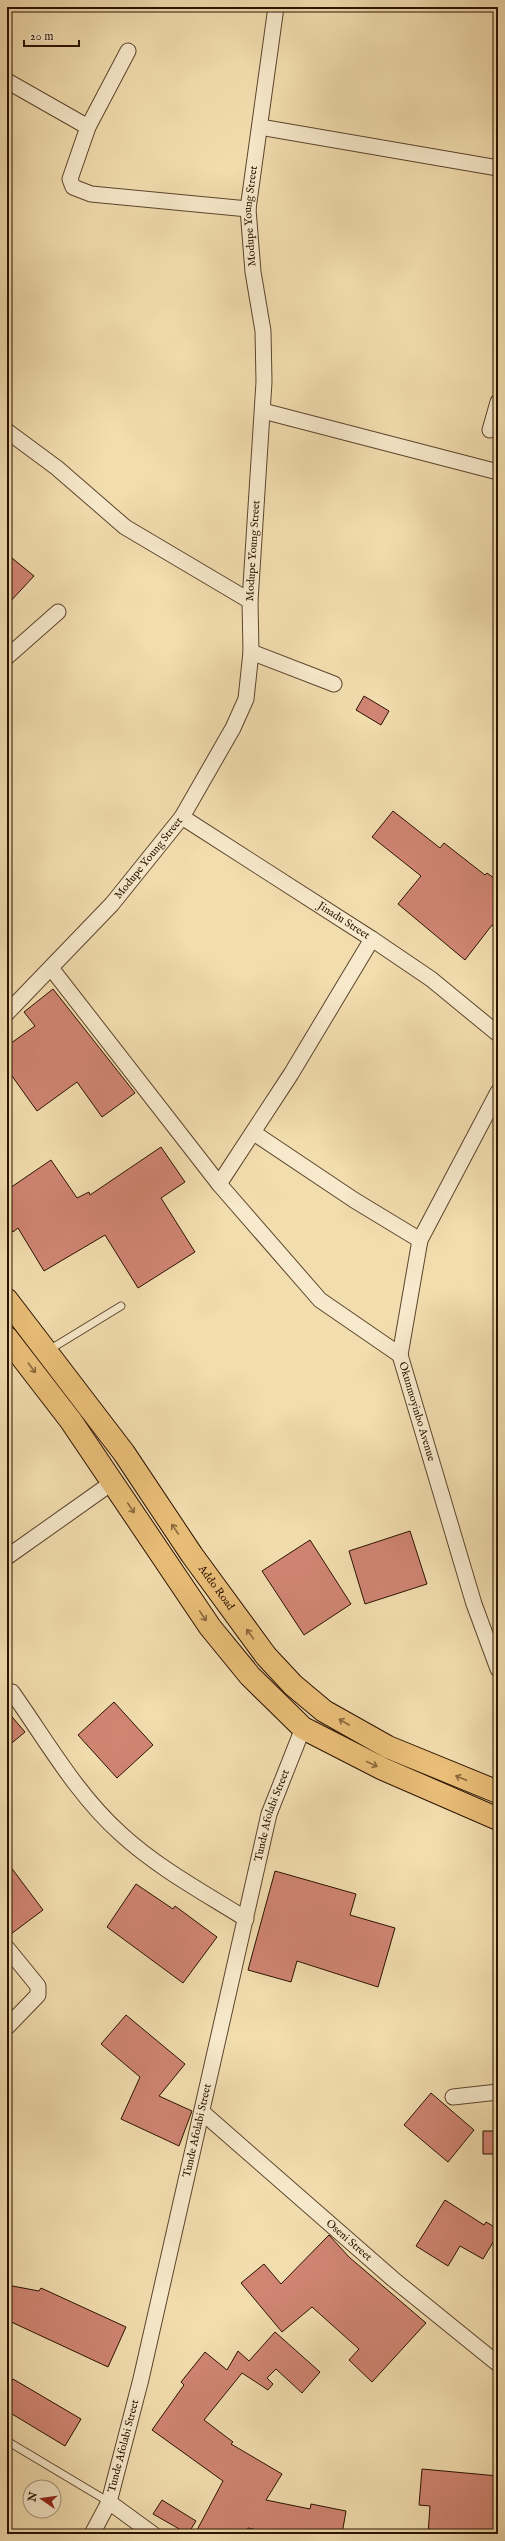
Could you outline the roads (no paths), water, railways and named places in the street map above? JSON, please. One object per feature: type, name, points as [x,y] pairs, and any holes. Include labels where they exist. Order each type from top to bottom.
[{"type":"main road","name":"Addo Road","points":[[7,1300],[124,1453],[192,1555],[266,1656],[293,1685],[324,1711],[388,1747],[498,1792]]},
{"type":"main road","points":[[7,1338],[71,1421],[114,1482],[210,1626],[250,1676],[303,1728],[383,1769],[498,1819]]},
{"type":"street","name":"Modupe Young Street","points":[[7,1013],[112,904],[182,817],[233,728],[246,699],[251,652],[250,601],[263,411],[263,331],[254,272],[248,209],[276,7]]},
{"type":"street","points":[[128,51],[88,127],[70,179],[73,187],[79,191],[91,194],[248,209]]},
{"type":"street","points":[[7,82],[88,127]]},
{"type":"street","points":[[260,127],[498,168]]},
{"type":"street","points":[[490,430],[498,402]]},
{"type":"street","points":[[263,411],[498,472]]},
{"type":"street","points":[[7,431],[57,468],[125,528],[250,601]]},
{"type":"street","points":[[7,657],[58,612]]},
{"type":"street","points":[[251,652],[334,684]]},
{"type":"street","name":"Jinadu Street","points":[[182,817],[372,939],[430,979],[498,1034]]},
{"type":"street","points":[[219,1184],[254,1133],[372,939]]},
{"type":"street","points":[[51,968],[219,1184],[320,1300],[400,1355]]},
{"type":"street","name":"Okunmoyinbo Avenue","points":[[498,1092],[420,1240],[400,1355],[474,1604],[498,1669]]},
{"type":"street","points":[[254,1133],[354,1200],[420,1240]]},
{"type":"street","points":[[7,1557],[114,1482]]},
{"type":"street","points":[[12,1692],[87,1799],[120,1833],[174,1874],[246,1919]]},
{"type":"street","name":"Tunde Afolabi Street","points":[[92,2534],[109,2502],[141,2379],[269,1814],[303,1728]]},
{"type":"street","points":[[7,1948],[38,1986],[39,1990],[38,1995],[7,2027]]},
{"type":"street","points":[[453,2097],[498,2092]]},
{"type":"street","name":"Oseni Street","points":[[202,2112],[393,2279],[498,2364]]},
{"type":"street","points":[[109,2502],[153,2534]]},
{"type":"lane","points":[[47,1351],[121,1306]]},
{"type":"lane","points":[[7,2441],[109,2502]]}]
